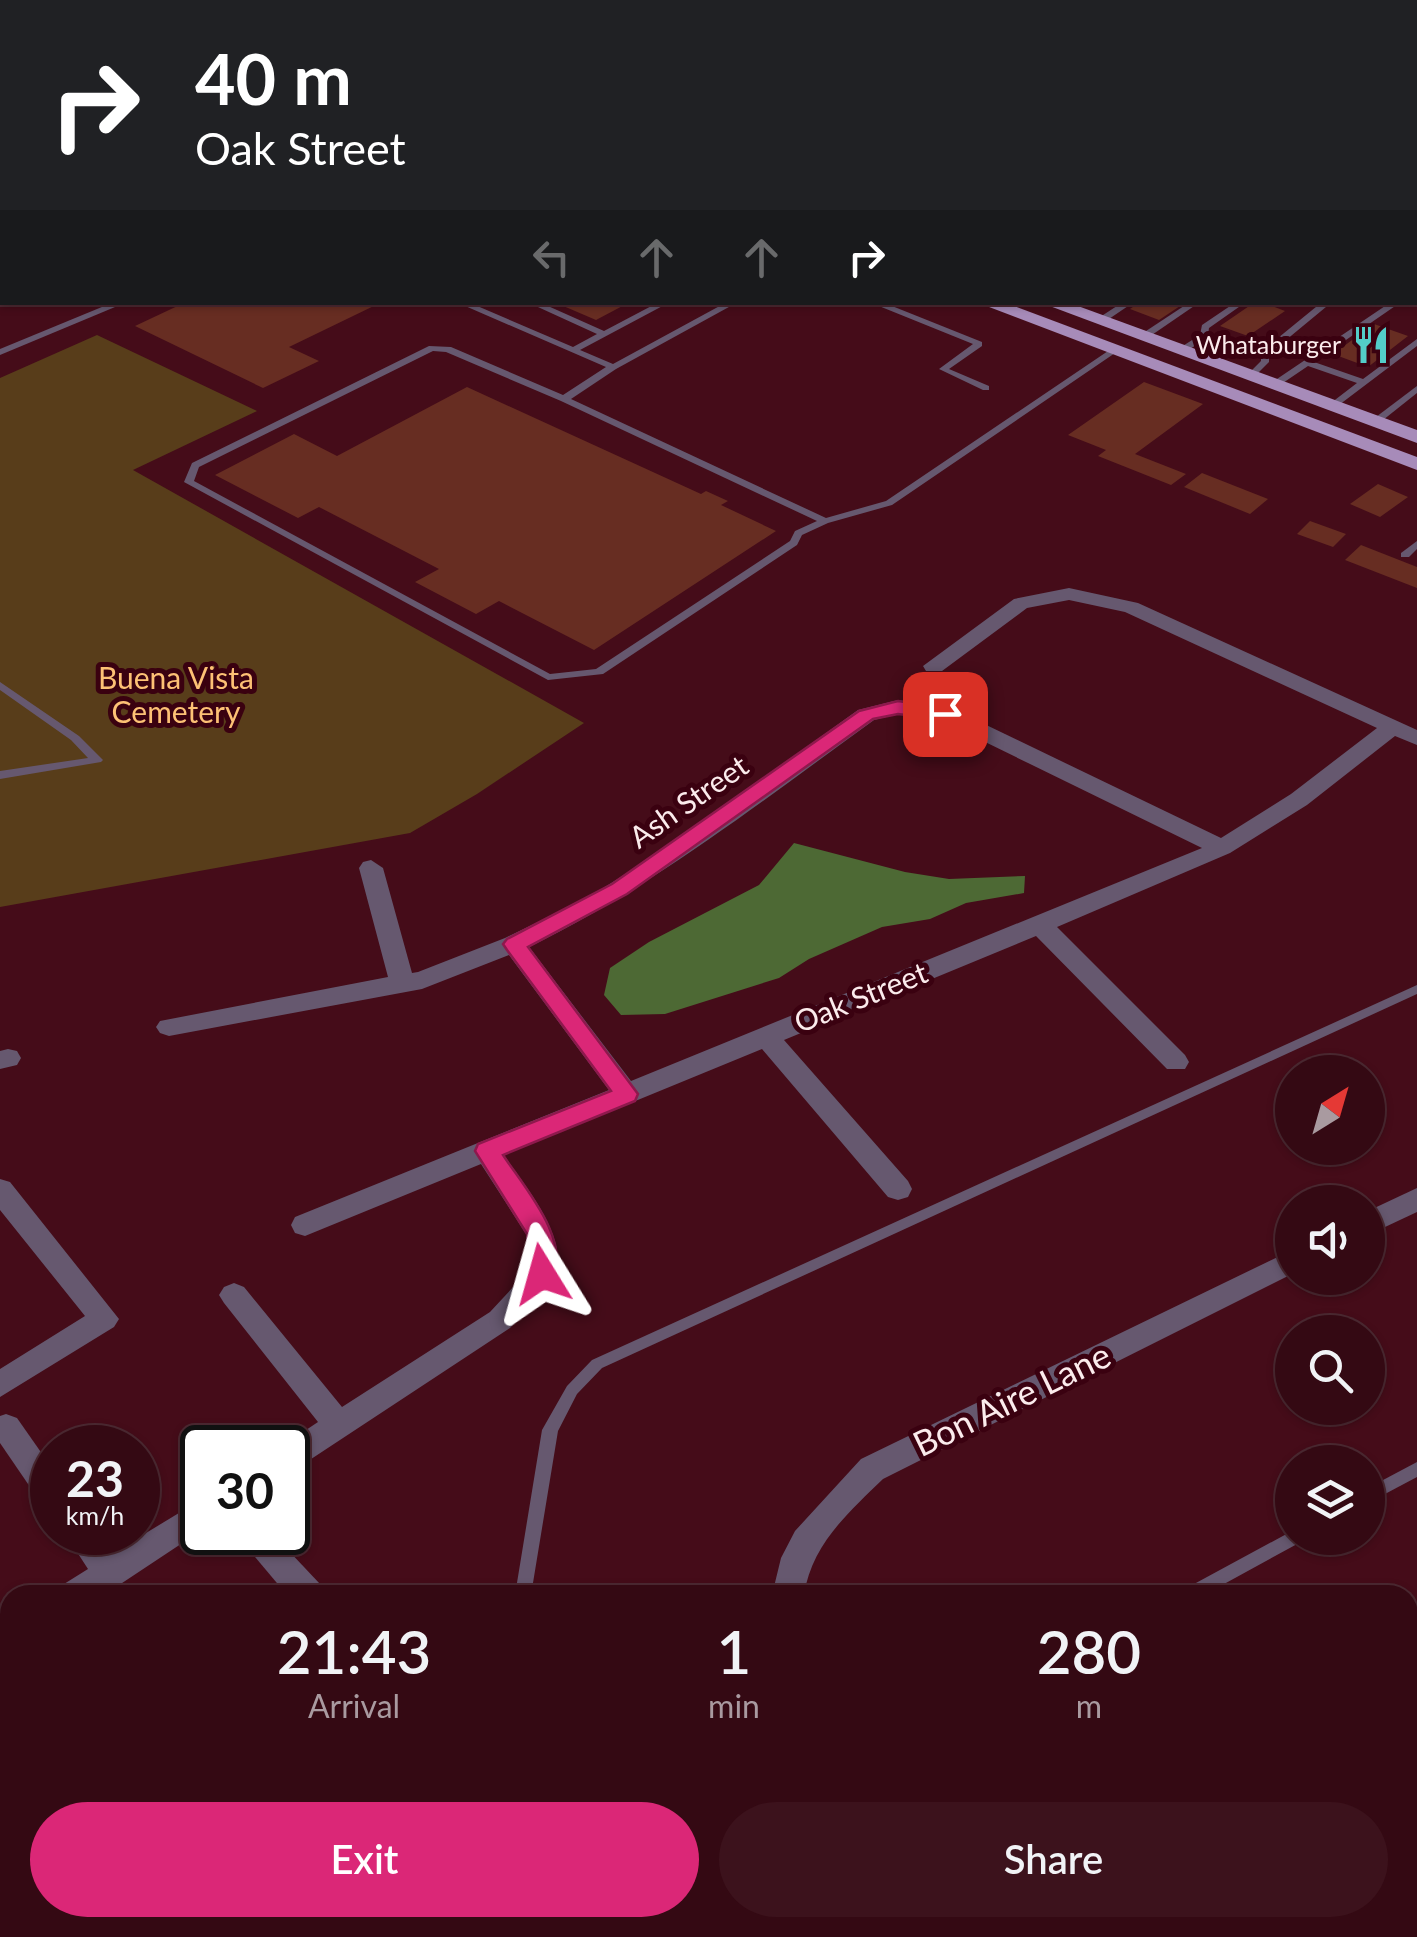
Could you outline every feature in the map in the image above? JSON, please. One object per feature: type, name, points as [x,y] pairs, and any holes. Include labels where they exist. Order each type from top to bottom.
[{"type":"main road","points":[[1056,305],[1417,437]]},
{"type":"main road","points":[[995,306],[1417,464]]},
{"type":"main road","points":[[995,306],[1033,306],[1278,397],[1307,396]]},
{"type":"street","points":[[934,666],[1021,603],[1069,594],[1132,607],[1417,738]]},
{"type":"street","name":"Ash Street","points":[[169,1027],[422,980],[514,944],[593,906],[866,715],[898,708],[945,714],[1222,848]]},
{"type":"street","name":"Oak Street","points":[[304,1225],[1222,848],[1266,825],[1318,790],[1392,727]]},
{"type":"street","points":[[371,868],[402,984]]},
{"type":"street","points":[[1040,924],[1176,1062]]},
{"type":"street","points":[[514,944],[626,1094]]},
{"type":"street","points":[[767,1037],[898,1189]]},
{"type":"street","points":[[310,1443],[500,1320],[542,1274],[540,1232],[487,1151]]},
{"type":"street","points":[[0,1190],[104,1318],[0,1384]]},
{"type":"street","points":[[1385,1216],[1417,1200]]},
{"type":"street","name":"Bon Aire Lane","points":[[788,1585],[789,1572],[824,1515],[872,1469],[1275,1269]]},
{"type":"street","points":[[234,1295],[338,1425]]},
{"type":"street","points":[[6,1427],[30,1461]]},
{"type":"street","points":[[91,1585],[180,1527]]},
{"type":"street","points":[[96,1555],[109,1573]]},
{"type":"street","points":[[271,1555],[299,1585]]},
{"type":"lane","points":[[0,352],[116,305]]},
{"type":"lane","points":[[467,305],[612,368]]},
{"type":"lane","points":[[482,311],[494,305]]},
{"type":"lane","points":[[538,305],[604,334]]},
{"type":"lane","points":[[573,350],[660,305]]},
{"type":"lane","points":[[564,399],[612,368],[728,305]]},
{"type":"lane","points":[[881,305],[979,344],[944,368],[986,388]]},
{"type":"lane","points":[[1100,322],[1126,305]]},
{"type":"lane","points":[[1143,337],[1191,305]]},
{"type":"lane","points":[[1204,336],[1205,327],[1238,305]]},
{"type":"lane","points":[[1263,356],[1324,305]]},
{"type":"lane","points":[[1274,385],[1392,305]]},
{"type":"lane","points":[[1181,351],[1204,336]]},
{"type":"lane","points":[[1204,336],[1263,356]]},
{"type":"lane","points":[[1332,406],[1417,342]]},
{"type":"lane","points":[[825,522],[448,348],[432,348],[195,465],[189,482],[548,677],[599,672],[794,543],[798,533],[890,503],[1114,351]]},
{"type":"lane","points":[[1250,376],[1265,362],[1263,356]]},
{"type":"lane","points":[[1306,362],[1364,382]]},
{"type":"lane","points":[[1376,422],[1417,389]]},
{"type":"lane","points":[[1404,555],[1417,544]]},
{"type":"lane","points":[[0,685],[74,738],[97,760],[0,775]]},
{"type":"lane","points":[[526,1585],[550,1430],[572,1390],[597,1364],[1417,989]]},
{"type":"lane","points":[[1385,1487],[1417,1469]]},
{"type":"lane","points":[[1207,1585],[1275,1547]]},
{"type":"green space","name":"Buena Vista Cemetery","points":[[97,335],[257,411],[133,470],[584,723],[410,833],[0,907],[0,378]]},
{"type":"shaded area","points":[[794,843],[905,872],[949,879],[1025,876],[1024,893],[966,903],[930,919],[882,927],[809,959],[779,978],[665,1014],[621,1015],[604,995],[610,968],[649,942],[759,885]]},
{"type":"building","points":[[180,305],[376,305],[289,347],[319,361],[263,388],[135,326]]},
{"type":"building","points":[[561,305],[624,305],[596,320]]},
{"type":"building","points":[[1136,305],[1182,305],[1159,320],[1130,309]]},
{"type":"building","points":[[1251,305],[1273,305],[1285,311],[1248,336],[1220,326]]},
{"type":"building","name":"Whataburger","points":[[1374,324],[1408,336],[1368,367],[1333,354]]},
{"type":"building","points":[[1144,382],[1203,404],[1135,454],[1186,474],[1171,485],[1098,456],[1106,450],[1068,435]]},
{"type":"building","points":[[467,387],[701,494],[706,491],[728,501],[721,505],[776,531],[594,650],[499,601],[476,614],[415,582],[439,569],[319,507],[298,518],[215,475],[294,434],[337,456]]},
{"type":"building","points":[[1202,473],[1268,499],[1250,514],[1184,487]]},
{"type":"building","points":[[1378,484],[1408,497],[1380,517],[1350,504]]},
{"type":"building","points":[[1310,521],[1346,534],[1333,547],[1297,534]]},
{"type":"building","points":[[1361,545],[1417,567],[1417,588],[1345,560]]},
{"type":"place","name":"Whataburger","points":[[1371,345]]},
{"type":"route","points":[[542,1274],[540,1232],[487,1151],[626,1094],[514,944],[593,906],[672,855],[866,715],[898,708],[945,714]]}]
